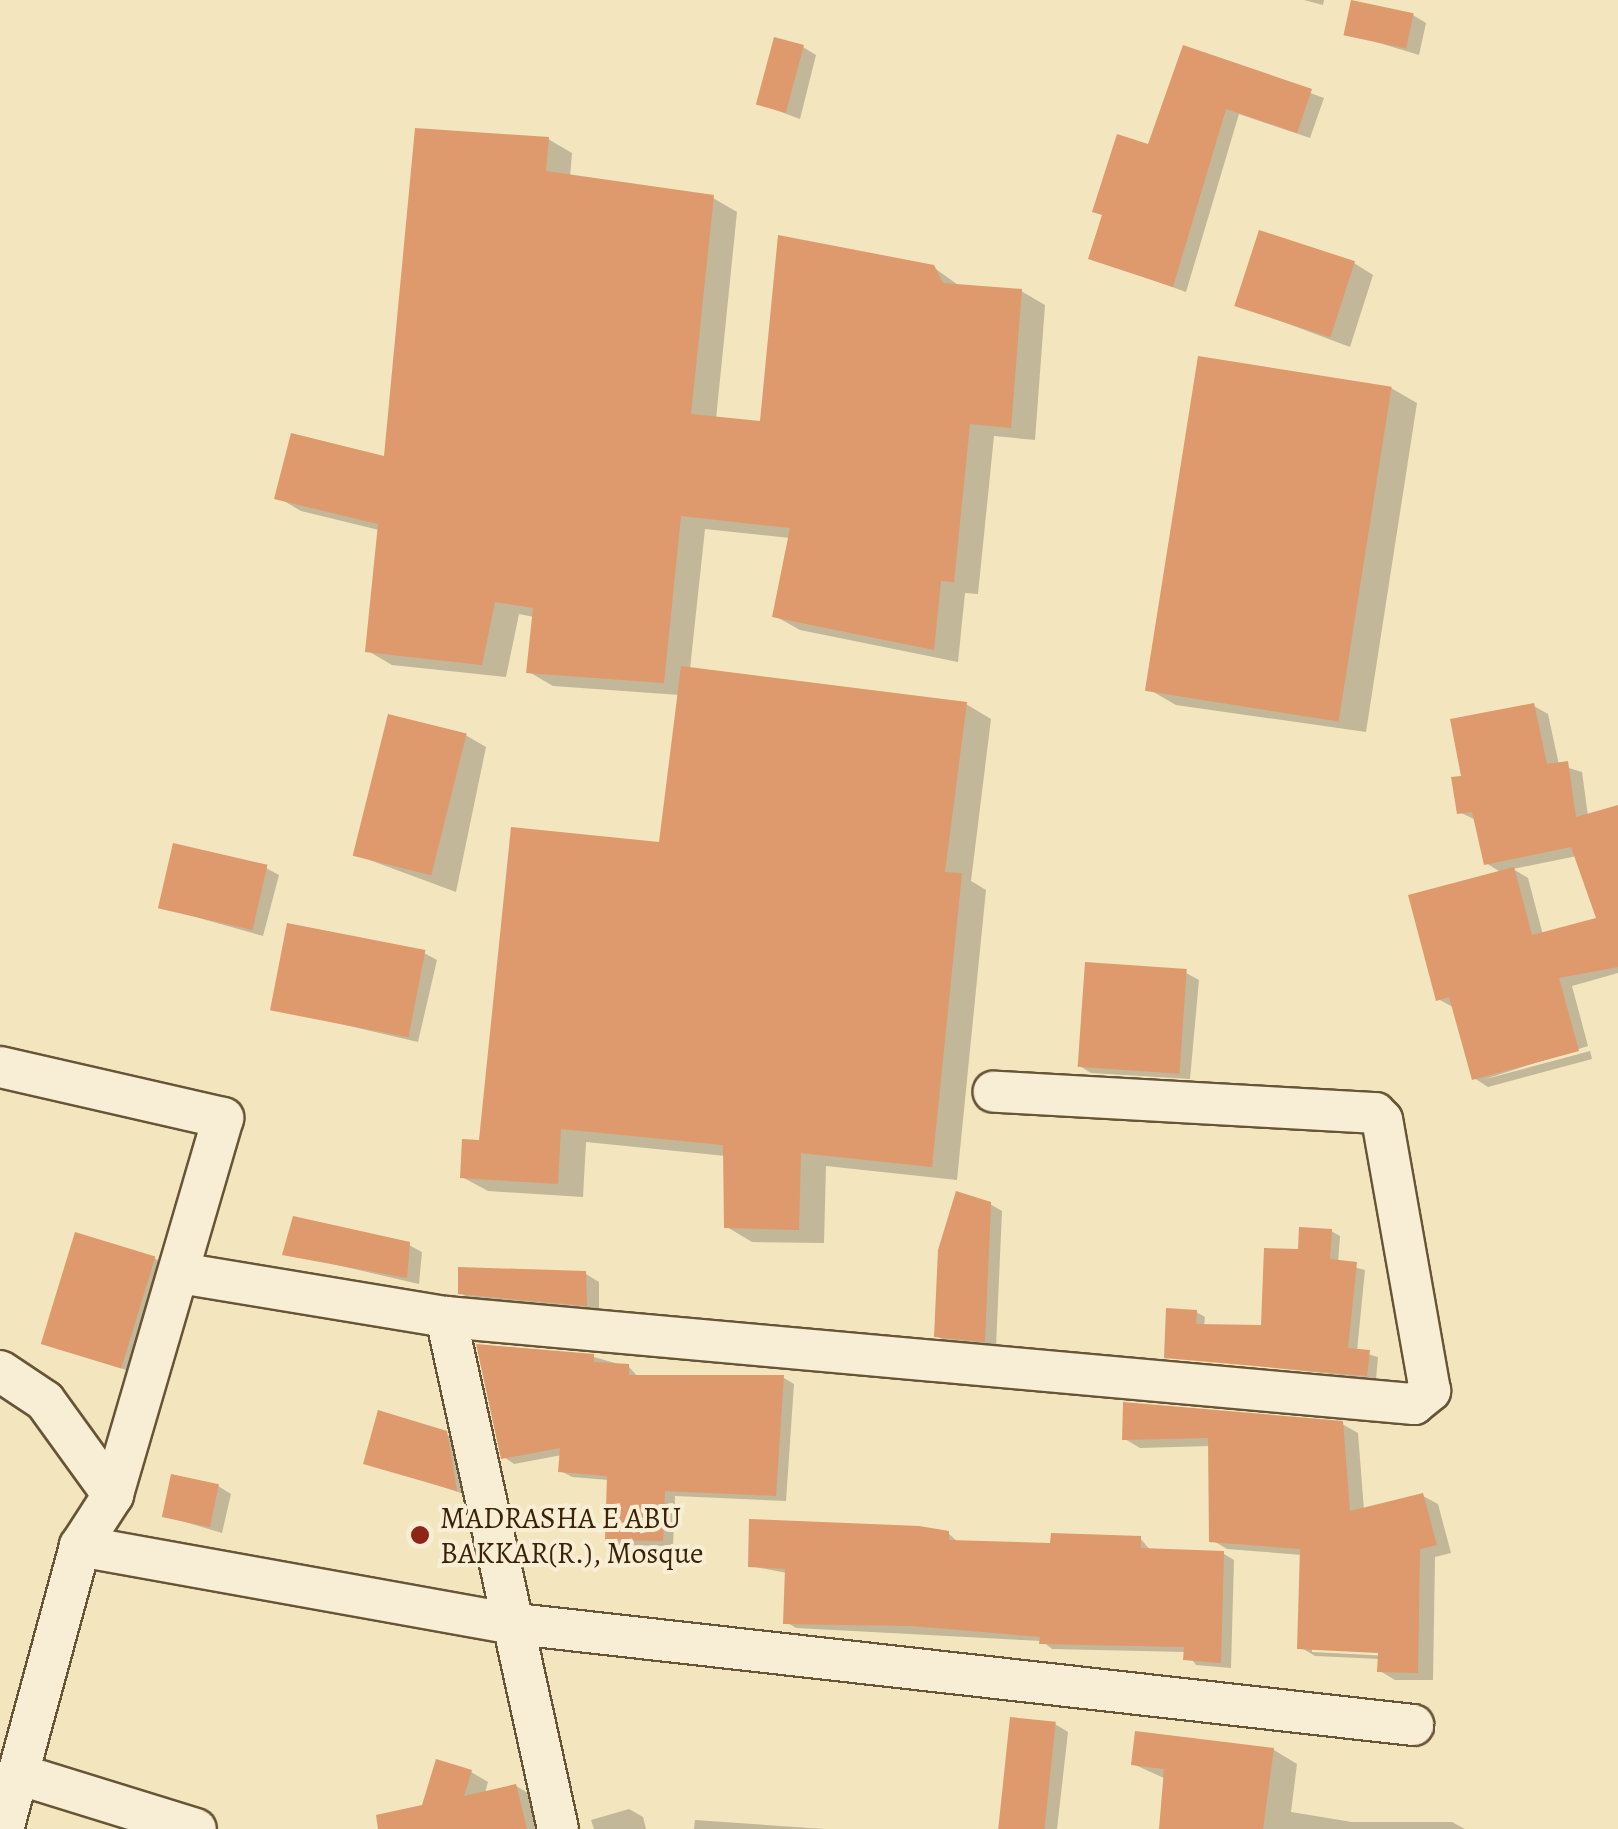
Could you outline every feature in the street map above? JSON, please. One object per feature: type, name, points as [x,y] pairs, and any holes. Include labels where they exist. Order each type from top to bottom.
[{"type":"street","points":[[0,1067],[223,1118],[113,1496],[80,1546],[3,1829]]},
{"type":"street","points":[[180,1273],[446,1318],[1414,1404],[1430,1391],[1382,1120],[1375,1113],[994,1092]]},
{"type":"street","points":[[446,1318],[508,1623],[558,1829]]},
{"type":"street","points":[[0,1371],[44,1401],[113,1496]]},
{"type":"street","points":[[80,1546],[508,1623],[1413,1724]]},
{"type":"street","points":[[18,1774],[196,1829]]},
{"type":"building","points":[[1351,0],[1414,13],[1406,49],[1344,35]]},
{"type":"building","points":[[774,37],[804,45],[786,113],[756,105]]},
{"type":"building","points":[[1183,45],[1312,89],[1297,133],[1226,109],[1173,287],[1088,259],[1102,215],[1092,212],[1117,134],[1148,144]]},
{"type":"building","points":[[415,128],[549,137],[546,171],[714,195],[691,414],[760,421],[778,235],[934,265],[943,283],[1022,289],[1011,428],[970,424],[954,582],[941,581],[934,650],[772,617],[790,528],[681,516],[664,683],[526,673],[533,608],[495,602],[482,665],[365,652],[378,524],[274,499],[291,433],[384,456]]},
{"type":"building","points":[[1259,230],[1355,261],[1330,337],[1234,306]]},
{"type":"building","points":[[1198,356],[1392,387],[1339,721],[1145,691]]},
{"type":"building","points":[[681,666],[967,702],[945,872],[962,873],[932,1167],[801,1153],[799,1230],[724,1228],[723,1145],[561,1129],[558,1184],[460,1178],[462,1139],[479,1140],[511,827],[659,842]]},
{"type":"building","points":[[1534,703],[1547,764],[1568,761],[1576,817],[1618,805],[1618,967],[1559,978],[1579,1051],[1472,1080],[1449,997],[1436,1001],[1408,895],[1514,867],[1532,935],[1596,918],[1571,847],[1484,865],[1472,812],[1457,814],[1451,777],[1461,776],[1450,719]]},
{"type":"building","points":[[388,714],[467,734],[431,875],[353,856]]},
{"type":"building","points":[[173,843],[268,865],[252,930],[158,908]]},
{"type":"building","points":[[287,923],[425,950],[408,1037],[270,1010]]},
{"type":"building","points":[[1085,962],[1187,969],[1179,1074],[1078,1067]]},
{"type":"building","points":[[956,1191],[991,1202],[985,1342],[934,1337],[938,1250]]},
{"type":"building","points":[[293,1216],[410,1242],[407,1278],[282,1255]]},
{"type":"building","points":[[1299,1227],[1332,1229],[1330,1259],[1357,1262],[1348,1348],[1370,1350],[1367,1376],[1164,1358],[1166,1308],[1197,1310],[1196,1324],[1261,1325],[1264,1248],[1298,1249]]},
{"type":"building","points":[[75,1232],[155,1257],[121,1368],[41,1344]]},
{"type":"building","points":[[458,1267],[586,1271],[587,1306],[458,1294]]},
{"type":"building","points":[[476,1344],[594,1354],[594,1362],[629,1364],[629,1375],[784,1375],[776,1496],[665,1491],[663,1541],[605,1540],[607,1476],[558,1472],[560,1448],[501,1459]]},
{"type":"building","points":[[1123,1402],[1343,1421],[1350,1511],[1423,1493],[1437,1545],[1420,1549],[1418,1673],[1377,1672],[1378,1653],[1297,1649],[1300,1549],[1209,1542],[1208,1438],[1122,1440]]},
{"type":"building","points":[[378,1410],[447,1431],[457,1491],[363,1464]]},
{"type":"building","points":[[171,1474],[219,1484],[210,1527],[162,1517]]},
{"type":"building","points":[[749,1519],[919,1526],[949,1531],[949,1540],[1050,1543],[1051,1533],[1141,1536],[1141,1548],[1224,1551],[1221,1663],[1183,1660],[1184,1647],[1039,1644],[1040,1637],[912,1626],[783,1624],[785,1569],[748,1567]]},
{"type":"building","points":[[1010,1717],[1056,1722],[1044,1829],[998,1829]]},
{"type":"building","points":[[1135,1731],[1274,1748],[1263,1829],[1159,1829],[1164,1769],[1131,1765]]},
{"type":"building","points":[[436,1759],[472,1770],[464,1796],[516,1784],[527,1829],[378,1829],[376,1815],[422,1805]]},
{"type":"place","name":"MADRASHA E ABU BAKKAR(R.), Mosque","points":[[420,1535]]}]
